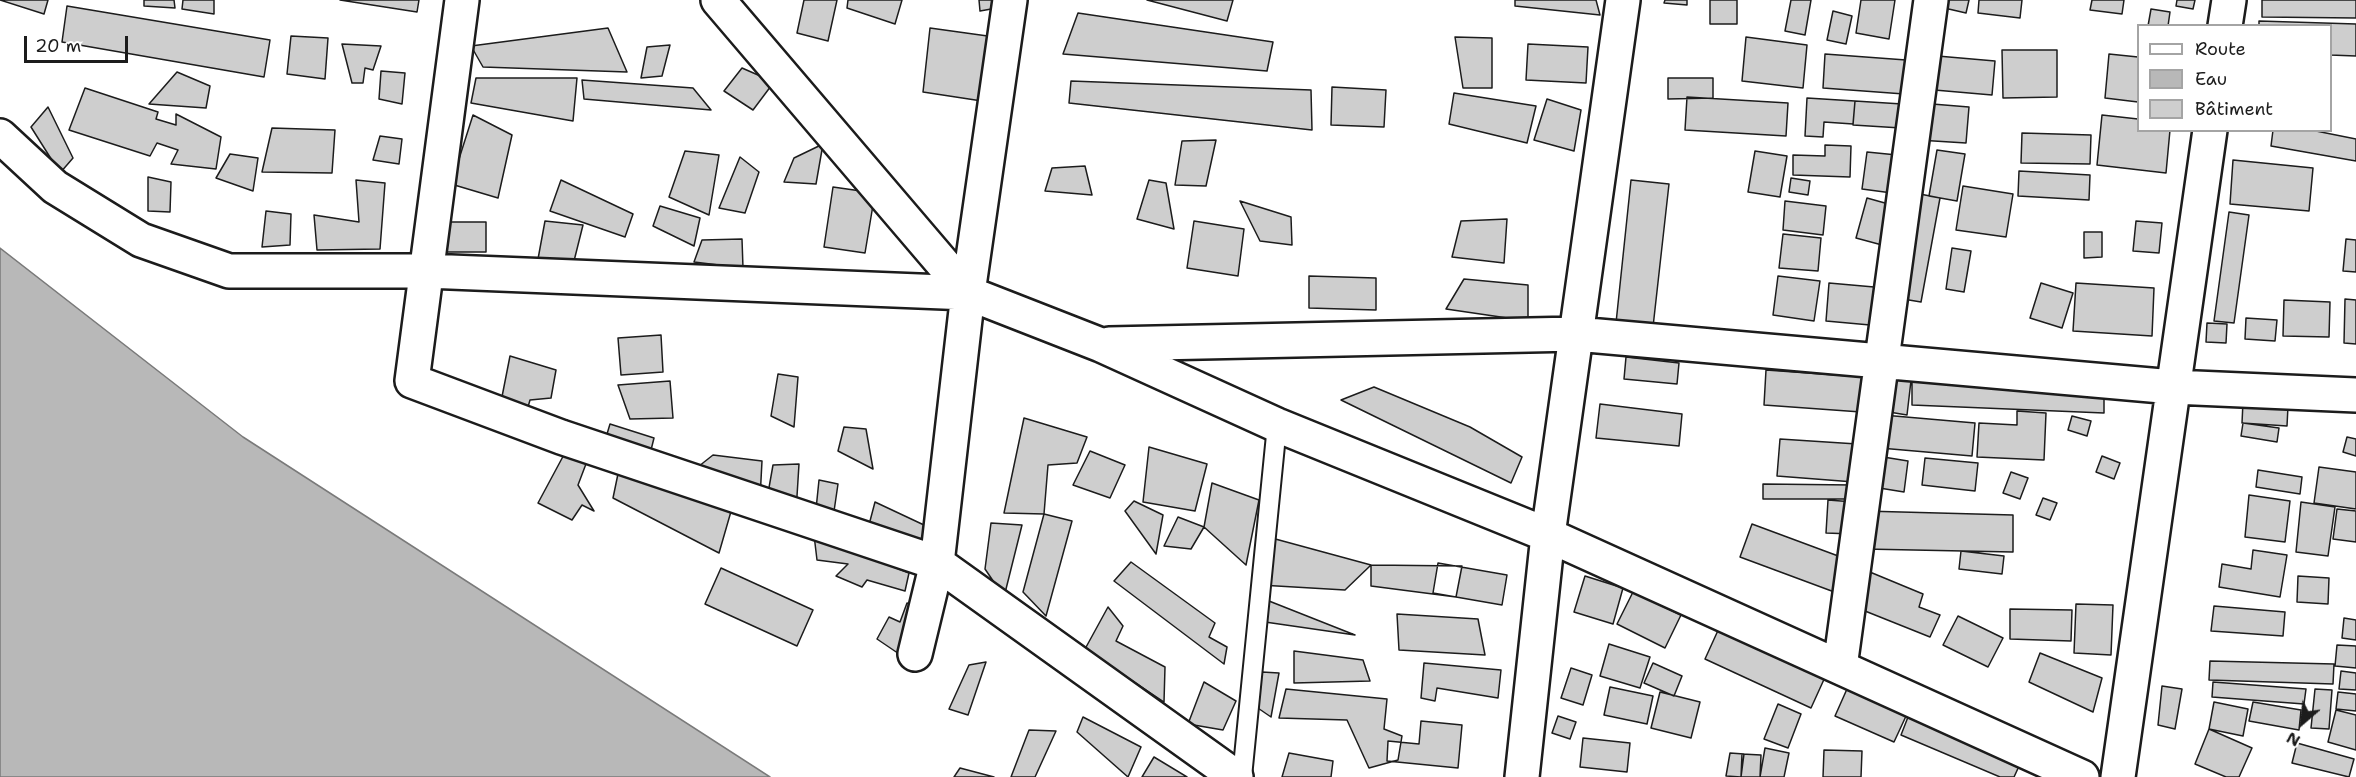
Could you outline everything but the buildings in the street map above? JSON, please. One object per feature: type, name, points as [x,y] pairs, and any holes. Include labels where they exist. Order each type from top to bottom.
[{"type":"street","points":[[462,0],[412,381],[561,437],[937,563],[1236,777]]},
{"type":"street","points":[[718,0],[968,293]]},
{"type":"street","points":[[915,654],[937,563],[968,293],[1010,0]]},
{"type":"street","points":[[1522,777],[1548,535],[1623,0]]},
{"type":"street","points":[[1840,666],[1931,0]]},
{"type":"street","points":[[2225,24],[2229,0]]},
{"type":"street","points":[[2118,777],[2210,132]]},
{"type":"street","points":[[0,136],[55,188],[141,240],[229,271],[426,271],[968,293],[1101,345],[1277,425],[1548,535],[2082,777]]},
{"type":"street","points":[[1101,345],[1576,334],[2173,387],[2356,395]]},
{"type":"lane","points":[[1242,777],[1277,425]]},
{"type":"water","points":[[0,248],[243,437],[770,777],[0,777]]}]
